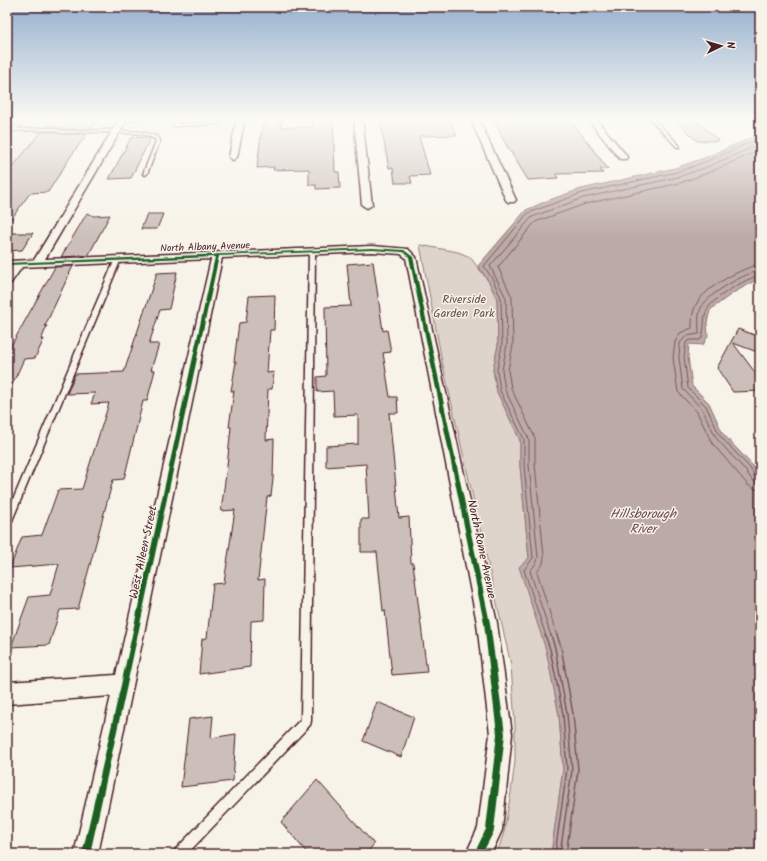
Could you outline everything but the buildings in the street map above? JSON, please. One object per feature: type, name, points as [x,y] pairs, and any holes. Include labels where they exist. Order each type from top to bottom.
[{"type":"street","points":[[38,262],[100,158]]},
{"type":"street","points":[[362,158],[367,205]]},
{"type":"street","points":[[492,158],[511,200]]},
{"type":"street","name":"North Albany Avenue","points":[[7,264],[372,249],[404,251]]},
{"type":"street","name":"North Rome Avenue","points":[[404,251],[411,257],[487,623],[501,734],[490,830],[478,854]]},
{"type":"street","name":"West Aileen Street","points":[[86,854],[217,255]]},
{"type":"street","points":[[7,281],[19,263]]},
{"type":"street","points":[[7,693],[124,684]]},
{"type":"lane","points":[[145,174],[151,158]]},
{"type":"lane","points":[[179,854],[306,721],[312,251]]},
{"type":"lane","points":[[7,523],[118,259]]},
{"type":"shaded area","points":[[7,158],[29,158],[7,188]]},
{"type":"green space","name":"Riverside Garden Park","points":[[420,245],[458,252],[470,257],[489,282],[497,299],[498,345],[493,370],[497,392],[520,440],[520,466],[529,558],[559,715],[563,769],[551,854],[497,854],[504,832],[515,761],[515,725],[511,665],[442,361]]},
{"type":"water","name":"Hillsborough River","points":[[703,158],[760,158],[760,278],[733,293],[710,310],[707,323],[708,336],[703,345],[689,344],[688,357],[692,386],[709,403],[723,434],[753,466],[760,477],[760,854],[551,854],[563,769],[559,715],[546,650],[519,567],[529,558],[520,466],[520,440],[497,392],[493,369],[498,345],[497,299],[489,282],[478,266],[526,210],[581,189],[675,168]]},
{"type":"cycle path","points":[[7,264],[372,249],[404,251],[411,257],[487,623],[501,734],[490,830],[478,854]]},
{"type":"cycle path","points":[[86,854],[217,255]]}]
